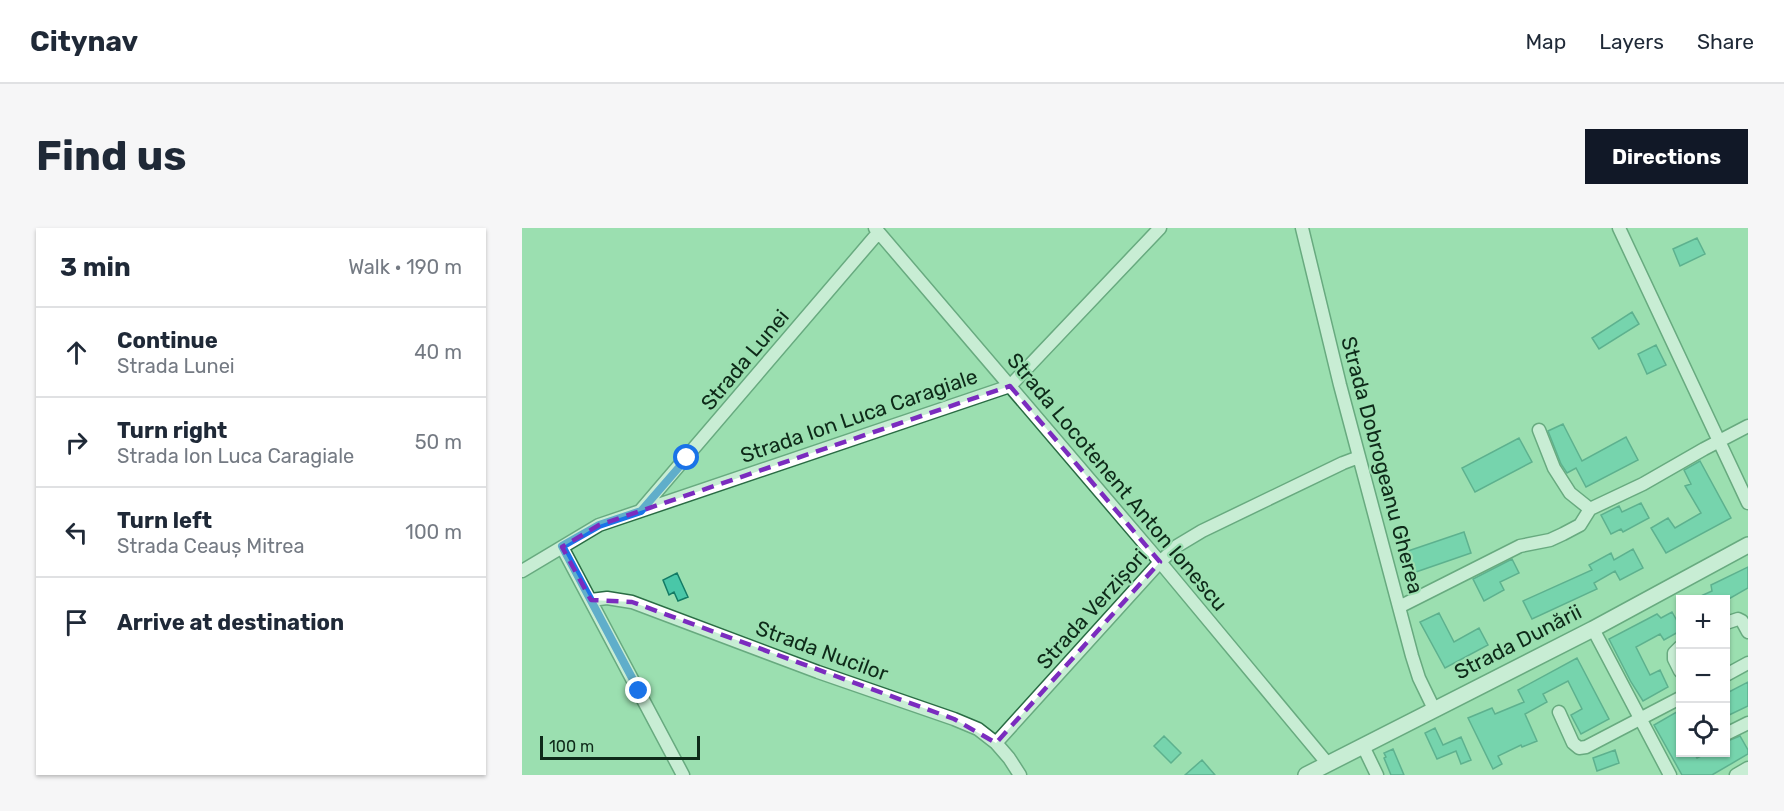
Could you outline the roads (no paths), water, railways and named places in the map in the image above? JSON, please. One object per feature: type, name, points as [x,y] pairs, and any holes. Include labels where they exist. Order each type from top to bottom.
[{"type":"main road","name":"Strada Dunării","points":[[1306,775],[1593,629],[1748,545]]},
{"type":"street","name":"Strada Ion Luca Caragiale","points":[[522,571],[599,525],[1010,386],[1160,228]]},
{"type":"street","name":"Strada Dobrogeanu Gherea","points":[[1302,228],[1340,385],[1399,607],[1419,678],[1434,709]]},
{"type":"street","points":[[1619,228],[1748,502]]},
{"type":"street","name":"Strada Locotenent Anton Ionescu","points":[[877,230],[1160,562],[1328,764]]},
{"type":"street","name":"Strada Lunei","points":[[641,511],[877,230]]},
{"type":"street","points":[[1399,607],[1520,546],[1550,540],[1563,534],[1580,525],[1590,509],[1643,484],[1748,426]]},
{"type":"street","points":[[1539,430],[1554,468],[1570,492],[1590,509]]},
{"type":"street","name":"Strada Verzișori","points":[[996,743],[1160,562],[1178,546],[1202,531],[1359,457]]},
{"type":"street","points":[[562,546],[682,775]]},
{"type":"street","name":"Strada Nucilor","points":[[591,600],[607,598],[632,602],[818,672],[954,718],[978,729],[996,743],[1020,775]]},
{"type":"street","points":[[1730,621],[1738,619],[1742,621],[1748,632]]},
{"type":"street","points":[[1593,629],[1670,775]]},
{"type":"street","points":[[1730,672],[1748,663]]},
{"type":"street","points":[[1559,712],[1573,743],[1579,748],[1586,747],[1676,700]]},
{"type":"street","points":[[1730,732],[1748,723]]},
{"type":"street","points":[[1363,746],[1377,775]]},
{"type":"street","points":[[1736,775],[1748,768]]}]
